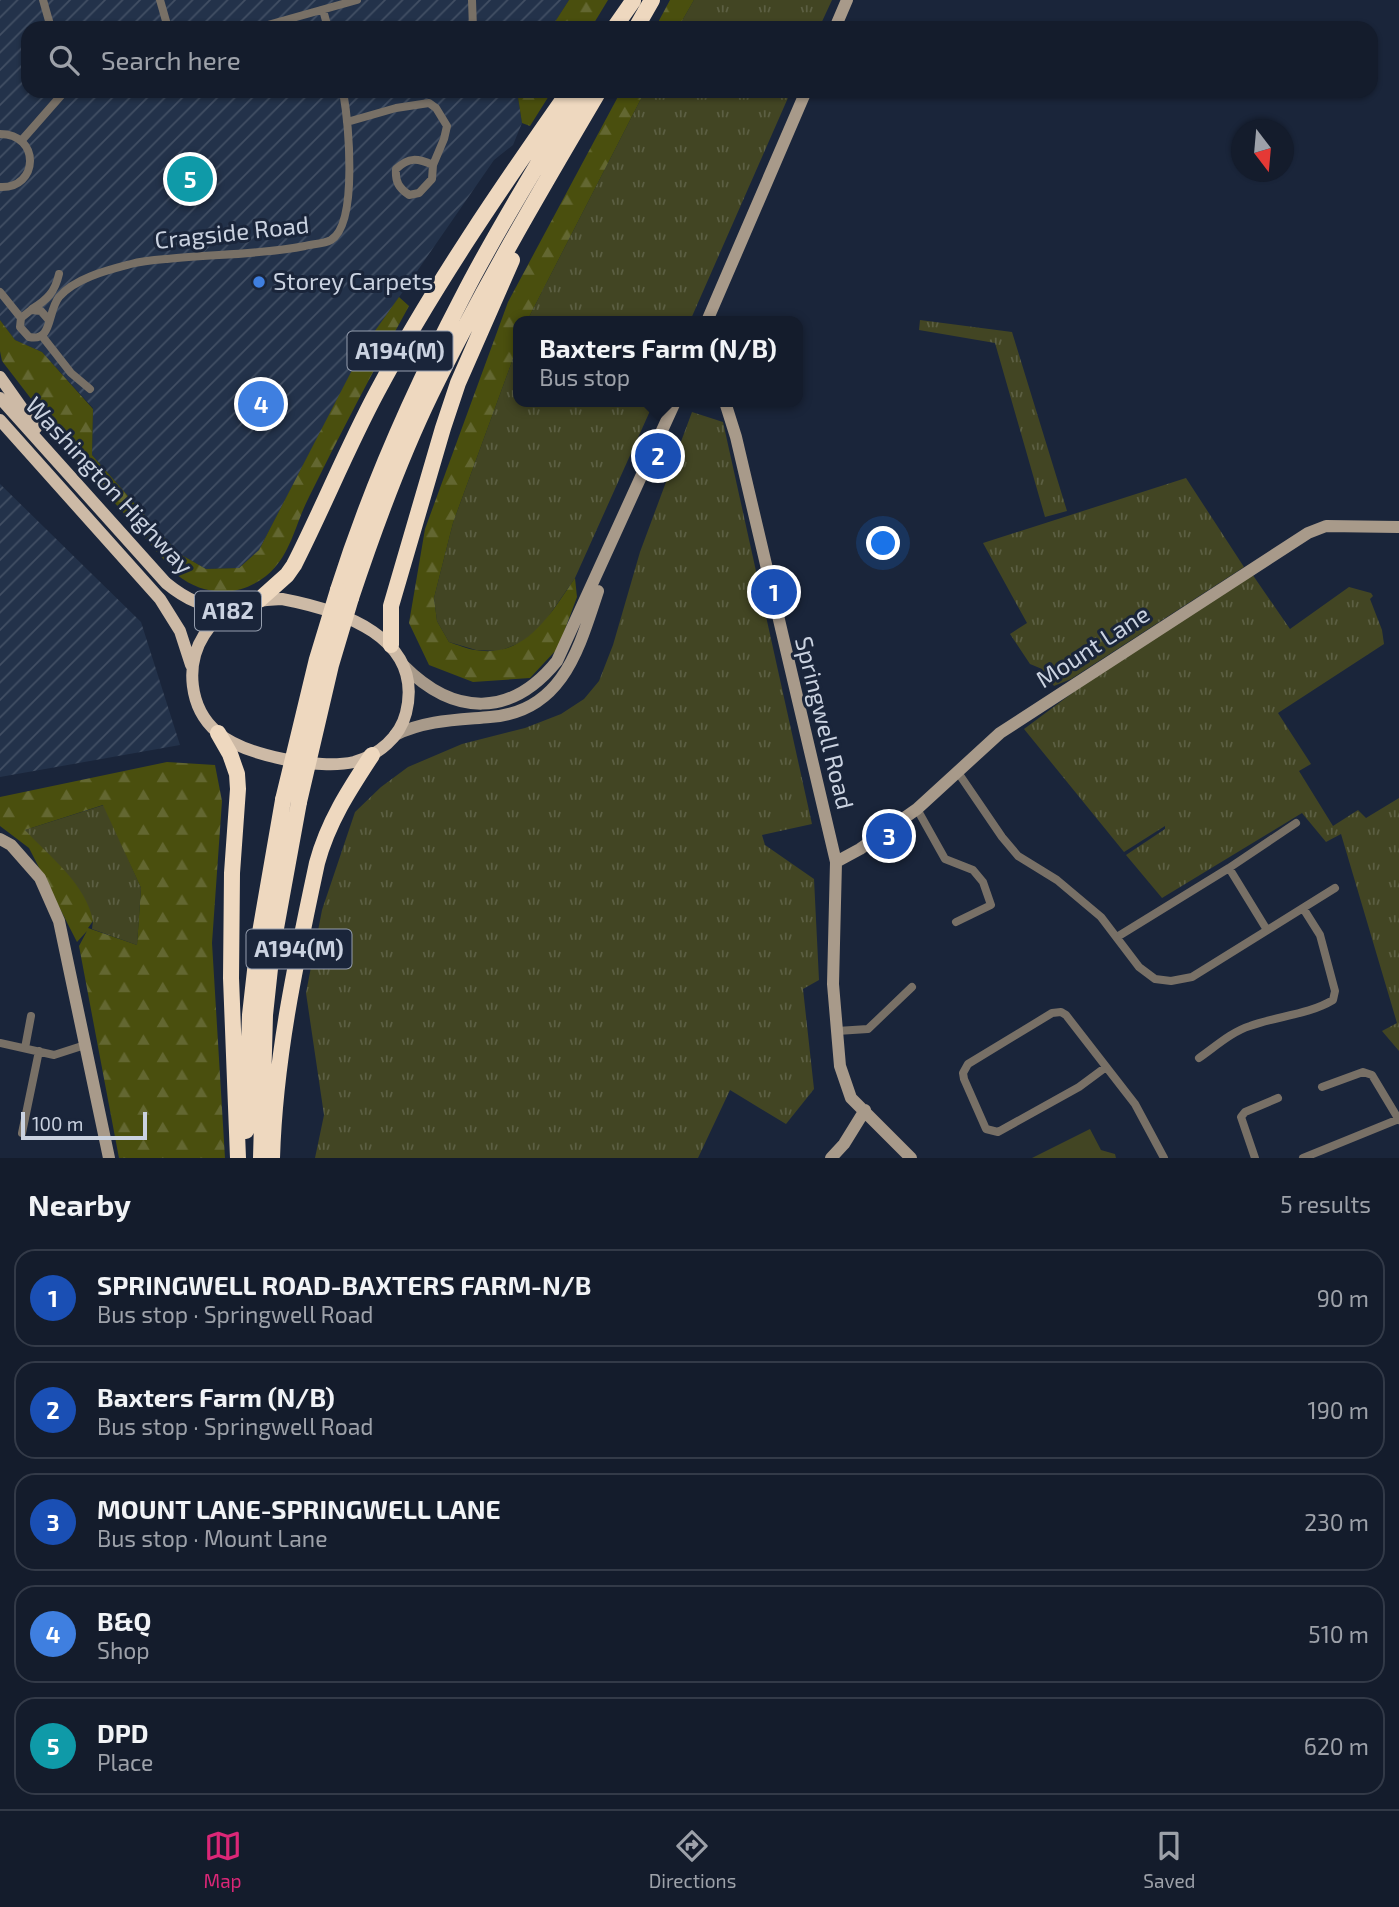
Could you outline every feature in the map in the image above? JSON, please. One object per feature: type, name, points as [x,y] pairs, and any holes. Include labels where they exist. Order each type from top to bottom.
[{"type":"highway","points":[[620,21],[633,0]]},
{"type":"highway","points":[[640,21],[652,0]]},
{"type":"highway","name":"A194(M)","points":[[259,600],[287,575],[294,565],[340,463],[414,326],[470,237],[564,98]]},
{"type":"highway","name":"A194(M)","points":[[246,1158],[250,1015],[258,944],[291,801],[325,688],[344,594],[374,487],[416,390],[463,296],[577,98]]},
{"type":"highway","name":"A194(M)","points":[[344,594],[430,397],[478,302],[595,98]]},
{"type":"highway","name":"A194(M)","points":[[391,645],[390,615],[397,581],[457,383],[556,164]]},
{"type":"highway","name":"A194(M)","points":[[218,733],[230,754],[237,774],[238,789],[232,873],[231,965],[238,1158]]},
{"type":"highway","name":"A194(M)","points":[[272,1158],[276,1088],[284,1032],[317,863],[334,814],[372,755]]},
{"type":"highway","name":"A194(M)","points":[[261,1158],[265,1015],[291,801]]},
{"type":"main road","points":[[838,21],[847,0]]},
{"type":"main road","points":[[709,316],[803,98]]},
{"type":"main road","points":[[0,377],[67,472]]},
{"type":"main road","name":"Washington Highway","points":[[0,398],[166,583],[184,597],[201,605],[229,610]]},
{"type":"main road","points":[[404,666],[430,689],[446,698],[465,703],[497,701],[529,690],[545,677],[557,661],[673,407]]},
{"type":"main road","name":"Springwell Road","points":[[727,407],[736,437],[836,862],[833,984],[840,1066],[851,1098],[911,1158]]},
{"type":"main road","name":"Washington Highway","points":[[0,420],[160,599],[180,631],[192,669]]},
{"type":"main road","points":[[0,434],[54,481]]},
{"type":"main road","name":"Mount Lane","points":[[836,862],[860,849],[916,809],[1000,733],[1308,533],[1326,526],[1399,527]]},
{"type":"main road","points":[[396,735],[424,723],[508,714],[522,710],[549,693],[564,677],[573,661],[615,537]]},
{"type":"main road","name":"A182","points":[[282,599],[332,611],[377,634],[391,645],[404,666],[409,683],[409,701],[396,735],[372,755],[353,762],[304,762],[238,746],[218,733],[200,711],[192,683],[192,669],[200,642],[213,624],[229,610],[259,600],[282,599]]},
{"type":"main road","points":[[0,839],[12,845],[40,878],[59,920],[109,1158]]},
{"type":"main road","points":[[831,1158],[844,1144],[865,1110]]},
{"type":"street","points":[[43,0],[49,21]]},
{"type":"street","points":[[160,0],[166,21]]},
{"type":"street","points":[[283,21],[357,0]]},
{"type":"street","points":[[472,0],[473,21]]},
{"type":"street","points":[[323,10],[326,21]]},
{"type":"street","points":[[22,140],[59,98]]},
{"type":"street","name":"Cragside Road","points":[[64,291],[90,277],[134,263],[295,248],[331,240],[341,228],[348,198],[350,170],[344,98]]},
{"type":"street","points":[[347,122],[396,108],[429,103],[436,108],[447,126],[433,165],[432,179],[419,193],[409,195],[401,190],[395,178],[396,169],[404,162],[418,158],[433,165]]},
{"type":"street","points":[[0,134],[10,134],[22,140],[31,158],[27,174],[15,185],[0,187]]},
{"type":"street","points":[[59,275],[64,291],[53,304],[48,329],[42,336],[26,336],[20,327],[21,318],[47,299],[54,290],[59,275]]},
{"type":"street","points":[[0,292],[21,318]]},
{"type":"street","points":[[31,310],[41,311],[48,319]]},
{"type":"street","points":[[42,336],[71,373],[90,389]]},
{"type":"street","points":[[957,771],[1018,856],[1057,880],[1101,917],[1139,967],[1155,979],[1171,981],[1192,977],[1335,888]]},
{"type":"street","points":[[916,809],[945,859],[974,870],[984,882],[991,905],[956,922]]},
{"type":"street","points":[[1117,937],[1296,823]]},
{"type":"street","points":[[1229,868],[1267,930]]},
{"type":"street","points":[[1199,1058],[1249,1026],[1313,1009],[1333,1000],[1335,991],[1320,935],[1303,908]]},
{"type":"street","points":[[837,1031],[868,1029],[912,988]]},
{"type":"street","points":[[1106,1068],[1080,1087],[998,1132],[986,1129],[963,1073],[968,1064],[1052,1013],[1066,1015],[1135,1104],[1164,1158]]},
{"type":"street","points":[[25,1048],[31,1016]]},
{"type":"street","points":[[0,1043],[54,1055],[85,1045]]},
{"type":"street","points":[[22,1133],[39,1051]]},
{"type":"street","points":[[1303,1158],[1399,1120],[1373,1075],[1363,1072],[1322,1087]]},
{"type":"street","points":[[1255,1158],[1241,1117],[1245,1112],[1278,1098]]},
{"type":"shaded area","points":[[0,0],[569,0],[556,21],[21,21],[21,98],[518,98],[522,123],[513,145],[494,160],[366,345],[259,550],[239,568],[206,569],[178,553],[92,455],[93,408],[42,352],[15,340],[0,320]]},
{"type":"shaded area","points":[[0,484],[141,622],[180,745],[0,777]]},
{"type":"green space","points":[[569,0],[608,0],[595,21],[556,21]]},
{"type":"green space","points":[[670,0],[694,0],[682,21],[659,21]]},
{"type":"green space","points":[[694,0],[832,0],[822,21],[682,21]]},
{"type":"green space","points":[[518,98],[548,98],[530,126],[522,123]]},
{"type":"green space","points":[[617,98],[641,98],[530,316],[513,316],[513,359],[453,523],[434,598],[437,621],[449,642],[472,649],[493,651],[523,640],[535,630],[575,578],[577,597],[558,648],[530,678],[473,682],[429,665],[409,623],[425,529],[508,302]]},
{"type":"green space","points":[[641,98],[788,98],[692,316],[530,316]]},
{"type":"green space","points":[[399,297],[409,306],[321,473],[287,549],[266,576],[233,591],[221,592],[198,587],[177,575],[82,465],[2,361],[0,351],[0,320],[15,340],[42,352],[93,409],[92,455],[178,553],[206,569],[239,568],[259,550],[365,345]]},
{"type":"green space","points":[[920,320],[1012,332],[1067,511],[1045,517],[995,343],[919,330]]},
{"type":"green space","points":[[513,359],[513,407],[652,407],[575,578],[541,627],[522,642],[499,651],[476,650],[449,642],[437,621],[434,598],[453,523]]},
{"type":"green space","points":[[692,412],[723,422],[812,824],[762,835],[765,845],[814,879],[819,980],[803,989],[814,1089],[786,1124],[730,1090],[698,1158],[315,1158],[324,1115],[306,993],[322,910],[355,812],[381,787],[408,767],[462,744],[525,728],[561,714],[584,699],[599,681],[613,645],[640,552]]},
{"type":"green space","points":[[1186,478],[1244,567],[1071,679],[1054,686],[1042,669],[1030,664],[1010,634],[1027,623],[983,543]]},
{"type":"green space","points":[[1250,571],[1290,629],[1349,587],[1371,593],[1373,596],[1370,599],[1382,630],[1384,644],[1278,713],[1311,764],[1299,771],[1333,826],[1358,810],[1366,818],[1399,798],[1399,1051],[1382,1031],[1397,1023],[1341,834],[1326,842],[1302,813],[1162,898],[1126,855],[1165,829],[1165,826],[1124,852],[1024,729],[1153,633]]},
{"type":"green space","points":[[167,762],[215,765],[222,801],[212,943],[225,1158],[119,1158],[79,946],[87,931],[77,942],[29,848],[0,826],[0,797]],"holes":[[[103,805],[141,888],[137,945],[88,928],[93,921],[83,895],[66,872],[25,830]]]},
{"type":"green space","points":[[104,805],[141,888],[137,945],[92,929],[93,921],[25,830]]},
{"type":"green space","points":[[1090,1129],[1101,1150],[1115,1154],[1116,1158],[1032,1158]]},
{"type":"place","name":"DPD","points":[[190,179]]},
{"type":"place","name":"Storey Carpets","points":[[259,282]]},
{"type":"place","name":"B&Q","points":[[261,404]]},
{"type":"place","name":"Baxters Farm (N/B)","points":[[658,456]]},
{"type":"place","name":"SPRINGWELL ROAD-BAXTERS FARM-N/B","points":[[774,592]]},
{"type":"place","name":"MOUNT LANE-SPRINGWELL LANE","points":[[889,836]]}]
